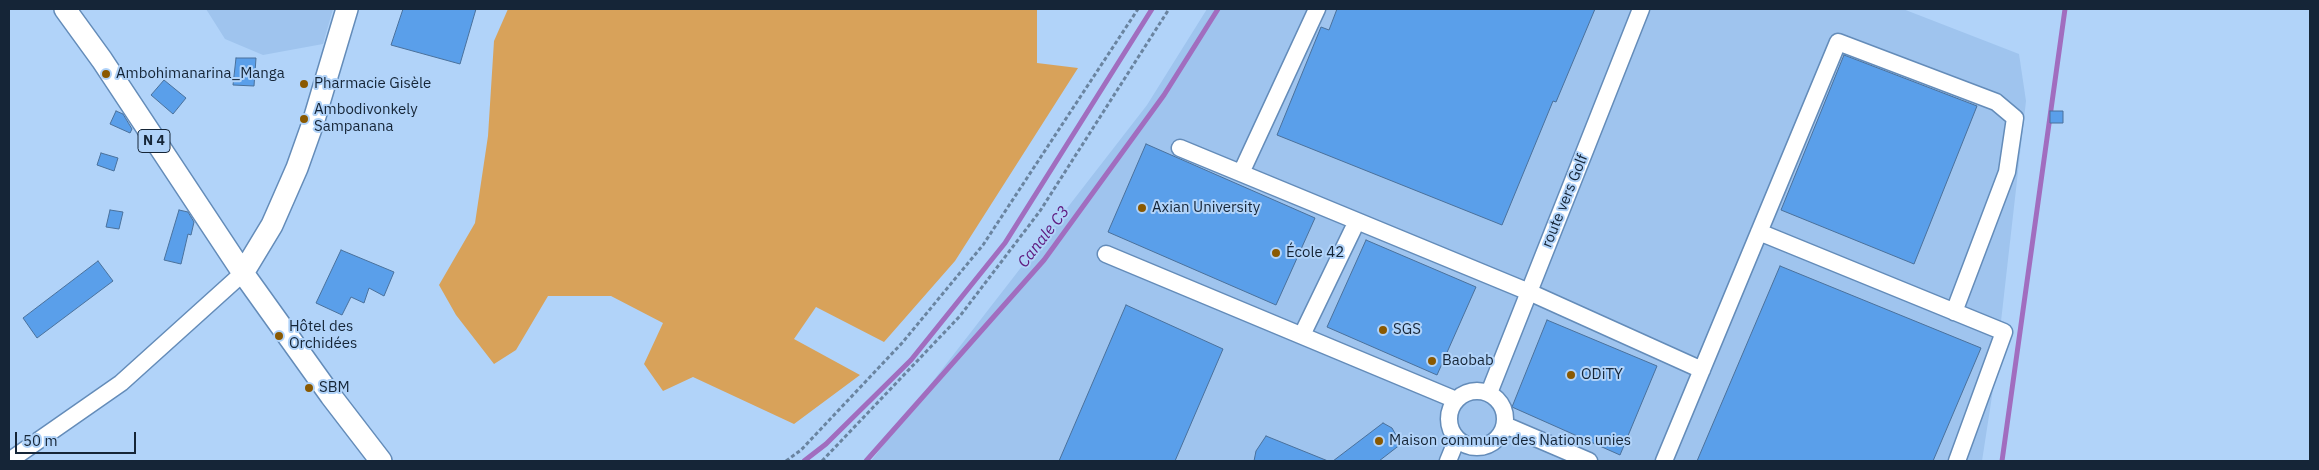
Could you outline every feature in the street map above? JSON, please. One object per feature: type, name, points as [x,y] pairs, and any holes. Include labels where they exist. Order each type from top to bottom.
[{"type":"main road","name":"N 4","points":[[65,9],[102,60],[243,273],[336,403],[381,461]]},
{"type":"main road","points":[[243,273],[276,218],[297,168],[313,123],[347,9]]},
{"type":"street","points":[[1242,173],[1317,9]]},
{"type":"street","name":"route vers Golf","points":[[1489,393],[1641,9]]},
{"type":"street","points":[[1664,461],[1838,42],[1996,102],[2015,118],[2007,172],[1954,312]]},
{"type":"street","points":[[1180,148],[1529,292],[1702,370]]},
{"type":"street","points":[[1302,335],[1358,221]]},
{"type":"street","points":[[1759,232],[2004,332],[1957,461]]},
{"type":"street","points":[[1106,254],[1456,400]]},
{"type":"street","points":[[9,461],[120,383],[243,273]]},
{"type":"street","points":[[1470,391],[1489,393],[1503,407],[1505,425],[1498,438],[1482,447],[1472,447],[1451,431],[1448,422],[1450,408],[1456,400],[1470,391]]},
{"type":"street","points":[[1505,425],[1565,457],[1589,461]]},
{"type":"street","points":[[1448,461],[1458,438]]},
{"type":"path","points":[[786,461],[801,450],[902,343],[983,244],[1138,9]]},
{"type":"path","points":[[822,461],[960,316],[1040,211],[1169,9]]},
{"type":"shaded area","points":[[206,9],[333,9],[323,44],[263,55],[225,39]]},
{"type":"shaded area","points":[[508,9],[1037,9],[1037,63],[1078,68],[955,261],[884,342],[816,307],[794,339],[860,375],[794,424],[693,377],[663,391],[644,364],[663,323],[611,296],[548,296],[516,350],[494,364],[456,315],[439,285],[475,223],[488,136],[494,41]]},
{"type":"shaded area","points":[[1207,9],[1903,9],[2019,54],[2026,101],[1994,383],[1982,461],[871,461],[1147,105]]},
{"type":"building","points":[[403,9],[476,9],[460,64],[391,45]]},
{"type":"building","points":[[1337,9],[1595,9],[1556,102],[1553,101],[1502,225],[1277,135],[1321,27],[1329,30]]},
{"type":"building","points":[[1844,55],[1977,106],[1914,264],[1781,210]]},
{"type":"building","points":[[236,58],[256,58],[254,86],[233,85]]},
{"type":"building","points":[[164,80],[186,98],[173,114],[151,95]]},
{"type":"building","points":[[116,111],[123,114],[132,129],[130,133],[110,124]]},
{"type":"building","points":[[2050,111],[2063,111],[2063,123],[2050,123]]},
{"type":"building","points":[[1146,144],[1315,218],[1276,305],[1108,232]]},
{"type":"building","points":[[101,153],[118,158],[114,171],[97,165]]},
{"type":"building","points":[[110,210],[123,212],[119,229],[106,227]]},
{"type":"building","points":[[179,210],[188,212],[194,222],[191,235],[188,234],[181,264],[164,260]]},
{"type":"building","points":[[1366,240],[1476,287],[1437,375],[1327,327]]},
{"type":"building","points":[[341,250],[394,272],[384,296],[369,288],[364,303],[351,297],[342,315],[316,303]]},
{"type":"building","points":[[98,261],[113,281],[37,338],[23,318]]},
{"type":"building","points":[[1780,266],[1981,348],[1933,461],[1697,461]]},
{"type":"building","points":[[1126,305],[1223,349],[1175,461],[1059,461]]},
{"type":"building","points":[[1547,320],[1657,366],[1620,455],[1512,407]]},
{"type":"building","points":[[1383,423],[1392,428],[1401,444],[1379,461],[1333,461]]},
{"type":"building","points":[[1266,436],[1328,461],[1254,461],[1256,451]]},
{"type":"waterway","points":[[804,461],[826,444],[911,360],[1005,243],[1152,9]]},
{"type":"waterway","name":"Canale C3","points":[[866,461],[1044,260],[1164,95],[1218,9]]},
{"type":"waterway","points":[[2002,461],[2065,9]]},
{"type":"place","name":"Ambohimanarina_Manga","points":[[106,74]]},
{"type":"place","name":"Pharmacie Gisèle","points":[[304,84]]},
{"type":"place","name":"Ambodivonkely Sampanana","points":[[304,119]]},
{"type":"place","name":"Axian University","points":[[1142,208]]},
{"type":"place","name":"École 42","points":[[1276,253]]},
{"type":"place","name":"SGS","points":[[1383,330]]},
{"type":"place","name":"Hôtel des Orchidées","points":[[279,336]]},
{"type":"place","name":"Baobab","points":[[1432,361]]},
{"type":"place","name":"ODiTY","points":[[1571,375]]},
{"type":"place","name":"SBM","points":[[309,388]]},
{"type":"place","name":"Maison commune des Nations unies","points":[[1379,441]]}]
